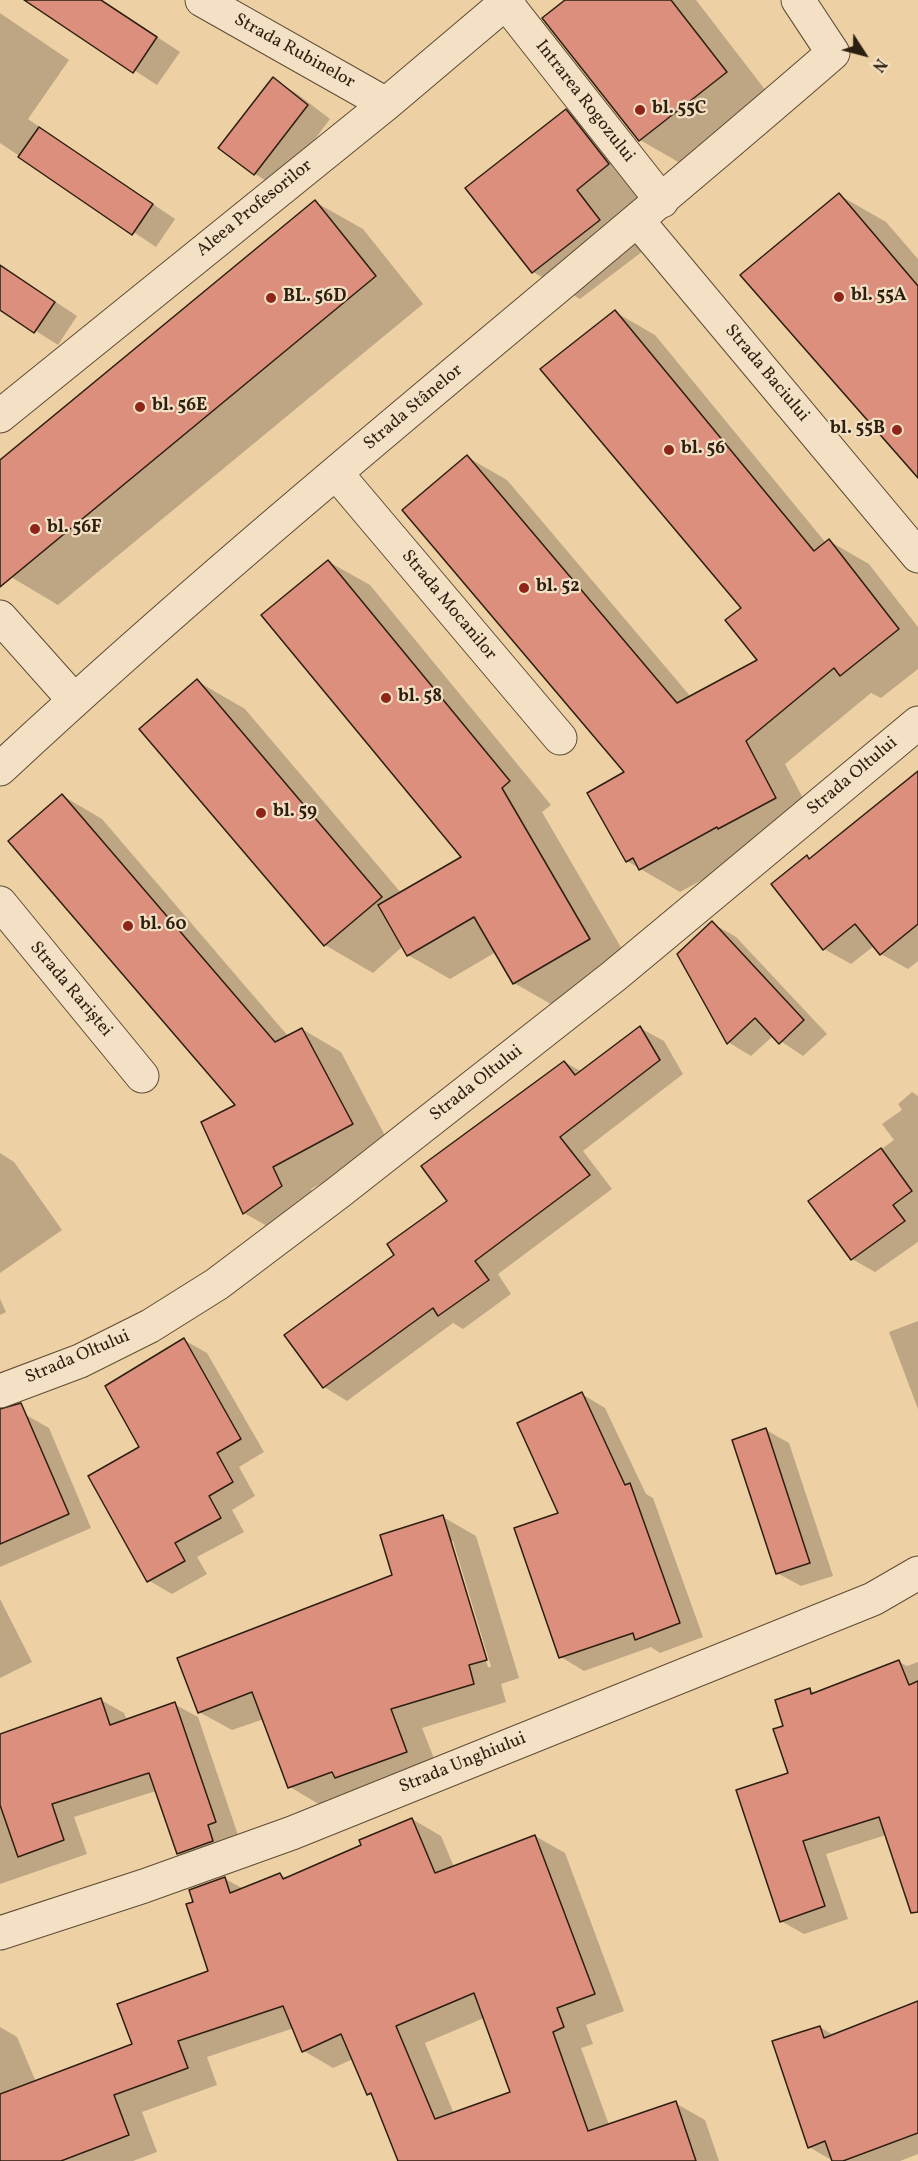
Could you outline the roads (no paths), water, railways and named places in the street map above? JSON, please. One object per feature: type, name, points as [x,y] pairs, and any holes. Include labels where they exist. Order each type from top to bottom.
[{"type":"street","name":"Strada Rubinelor","points":[[202,0],[386,104]]},
{"type":"street","name":"Strada Stânelor","points":[[0,769],[74,700],[336,474],[650,211],[833,53],[798,0]]},
{"type":"street","name":"Aleea Profesorilor","points":[[0,416],[386,104],[507,1]]},
{"type":"street","name":"Intrarea Rogozului","points":[[507,1],[650,211]]},
{"type":"street","name":"Strada Baciului","points":[[650,211],[914,542]]},
{"type":"street","name":"Strada Mocanilor","points":[[336,474],[560,738]]},
{"type":"street","points":[[0,617],[74,700]]},
{"type":"street","name":"Strada Oltului","points":[[0,1391],[80,1361],[150,1326],[217,1284],[339,1192],[614,976],[918,723]]},
{"type":"street","name":"Strada Rariștei","points":[[0,903],[142,1076]]},
{"type":"street","name":"Strada Unghiului","points":[[0,1933],[144,1887],[292,1833],[873,1599],[918,1573]]},
{"type":"place","name":"bl. 55C","points":[[640,110]]},
{"type":"place","name":"bl. 55A","points":[[839,297]]},
{"type":"place","name":"BL. 56D","points":[[271,298]]},
{"type":"place","name":"bl. 56E","points":[[140,407]]},
{"type":"place","name":"bl. 55B","points":[[897,430]]},
{"type":"place","name":"bl. 56","points":[[669,450]]},
{"type":"place","name":"bl. 56F","points":[[35,529]]},
{"type":"place","name":"bl. 52","points":[[524,588]]},
{"type":"place","name":"bl. 58","points":[[386,698]]},
{"type":"place","name":"bl. 59","points":[[261,813]]},
{"type":"place","name":"bl. 60","points":[[128,926]]}]
